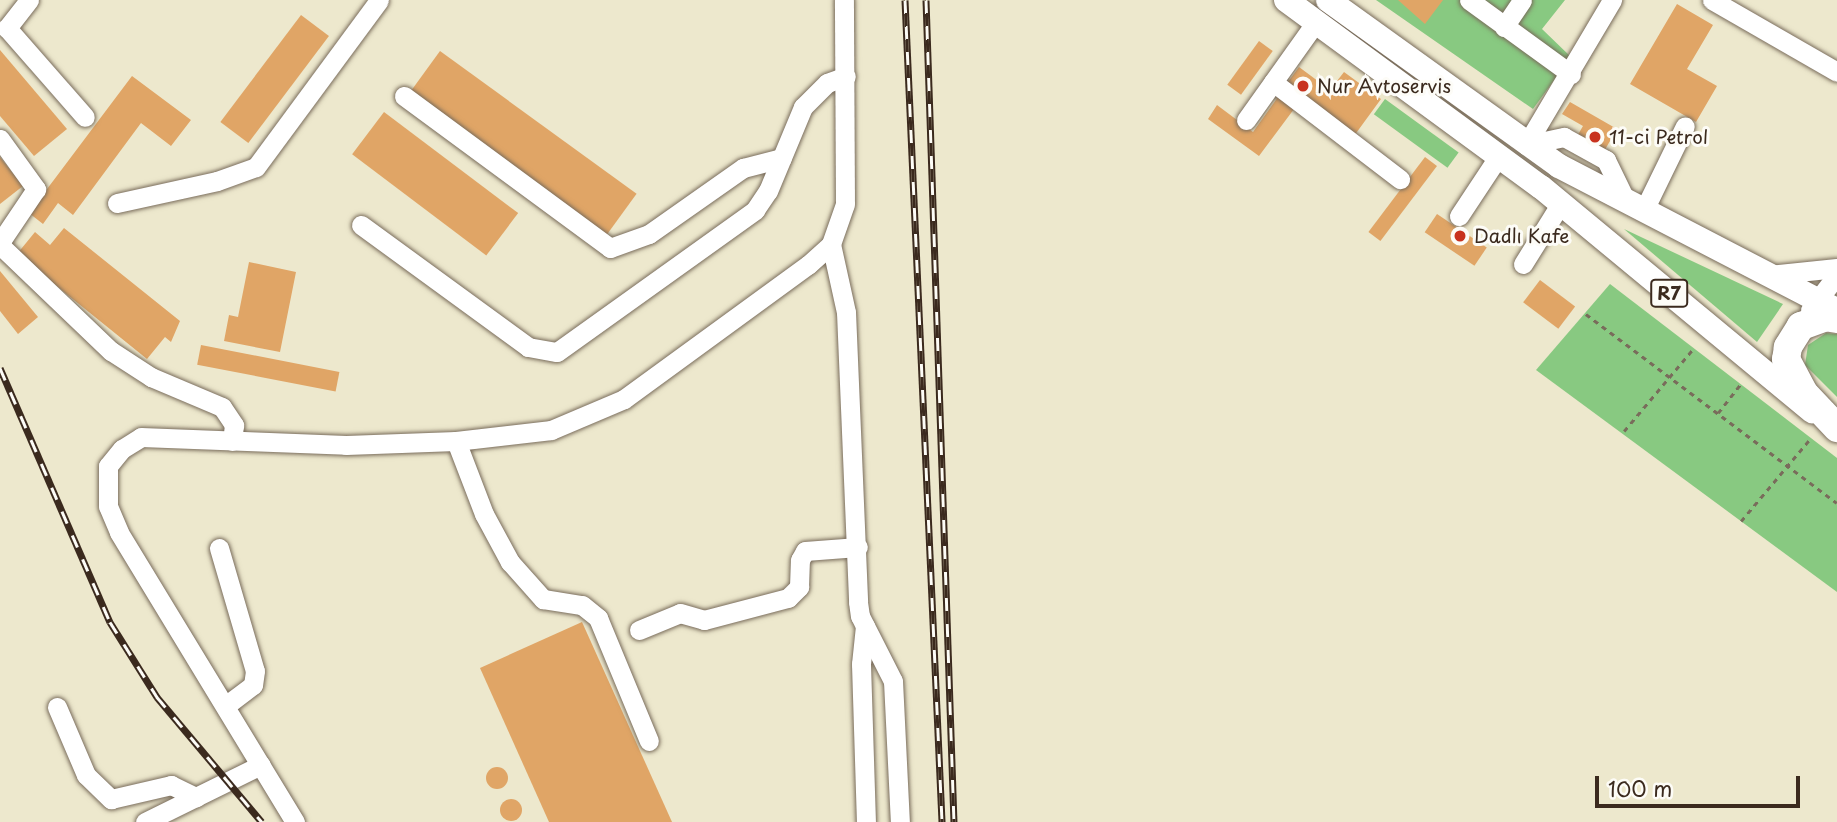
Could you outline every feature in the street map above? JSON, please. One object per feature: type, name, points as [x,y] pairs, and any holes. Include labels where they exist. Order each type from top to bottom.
[{"type":"highway","points":[[1830,310],[1811,320],[1793,335],[1786,359],[1791,375],[1837,430]]},
{"type":"main road","name":"R7","points":[[1286,0],[1561,203],[1837,430]]},
{"type":"main road","points":[[1328,0],[1526,145],[1830,310]]},
{"type":"street","points":[[29,0],[4,29],[85,117]]},
{"type":"street","points":[[117,203],[217,181],[256,167],[379,0]]},
{"type":"street","points":[[295,822],[119,532],[108,506],[108,466],[122,449],[141,437],[358,445],[456,441],[551,430],[624,400],[808,265],[831,244],[845,205],[844,0]]},
{"type":"street","points":[[1469,0],[1571,74]]},
{"type":"street","points":[[1504,27],[1522,0]]},
{"type":"street","points":[[1526,145],[1571,74],[1612,0]]},
{"type":"street","points":[[1712,0],[1837,72]]},
{"type":"street","points":[[1246,120],[1316,22]]},
{"type":"street","points":[[361,225],[528,347],[557,352],[755,210],[782,158],[803,107],[827,83],[846,76]]},
{"type":"street","points":[[1273,82],[1400,179]]},
{"type":"street","points":[[404,96],[610,248],[649,234],[743,168],[782,158]]},
{"type":"street","points":[[1635,205],[1685,125]]},
{"type":"street","points":[[0,139],[36,189],[2,247],[111,351],[151,377],[222,408],[234,425],[232,441]]},
{"type":"street","points":[[1459,216],[1498,157]]},
{"type":"street","points":[[1522,264],[1561,203]]},
{"type":"street","points":[[831,244],[846,312],[858,547],[858,601],[864,626],[893,681],[900,822]]},
{"type":"street","points":[[1769,275],[1837,268]]},
{"type":"street","points":[[1830,310],[1837,275]]},
{"type":"street","points":[[456,441],[484,514],[510,562],[543,599],[582,605],[598,618],[649,741]]},
{"type":"street","points":[[639,630],[680,612],[704,620],[744,606],[788,598],[799,587],[800,560],[805,551],[858,547]]},
{"type":"street","points":[[219,548],[256,671],[253,685],[225,706]]},
{"type":"street","points":[[864,626],[860,664],[866,822]]},
{"type":"street","points":[[57,707],[86,775],[111,799],[172,785],[196,797]]},
{"type":"street","points":[[145,822],[261,765]]},
{"type":"path","points":[[1586,314],[1837,503]]},
{"type":"path","points":[[1623,431],[1694,348]]},
{"type":"path","points":[[1718,413],[1741,384]]},
{"type":"path","points":[[1741,521],[1811,438]]},
{"type":"green space","points":[[1376,0],[1565,0],[1542,29],[1571,57],[1533,109]]},
{"type":"green space","points":[[1385,99],[1459,152],[1447,168],[1374,114]]},
{"type":"green space","points":[[1624,229],[1783,304],[1757,342]]},
{"type":"green space","points":[[1610,284],[1837,458],[1837,592],[1536,370]]},
{"type":"green space","points":[[1826,333],[1837,334],[1837,397],[1805,365],[1808,345]]},
{"type":"building","points":[[1398,0],[1443,0],[1425,24]]},
{"type":"building","points":[[1677,4],[1713,25],[1687,69],[1717,86],[1696,122],[1630,84]]},
{"type":"building","points":[[301,15],[329,36],[248,143],[220,122]]},
{"type":"building","points":[[1259,41],[1273,51],[1241,95],[1227,85]]},
{"type":"building","points":[[0,50],[67,129],[34,156],[0,116]]},
{"type":"building","points":[[440,51],[637,194],[607,235],[410,92]]},
{"type":"building","points":[[1299,67],[1330,90],[1344,72],[1381,99],[1354,136],[1285,86]]},
{"type":"building","points":[[132,76],[191,120],[171,146],[141,123],[73,215],[58,203],[43,224],[29,213]]},
{"type":"building","points":[[1278,97],[1294,109],[1259,156],[1208,119],[1217,105],[1253,132]]},
{"type":"building","points":[[1570,102],[1617,129],[1603,153],[1576,138],[1583,126],[1562,114]]},
{"type":"building","points":[[384,112],[518,213],[486,255],[352,154]]},
{"type":"building","points":[[0,157],[23,186],[0,204]]},
{"type":"building","points":[[1425,157],[1437,166],[1380,241],[1368,232]]},
{"type":"building","points":[[1437,214],[1487,248],[1474,266],[1425,232]]},
{"type":"building","points":[[64,228],[180,321],[171,342],[165,337],[147,359],[17,254],[35,232],[50,245]]},
{"type":"building","points":[[249,262],[296,272],[280,352],[224,341],[229,315],[238,317]]},
{"type":"building","points":[[0,271],[38,317],[18,334],[0,311]]},
{"type":"building","points":[[1540,280],[1575,306],[1558,329],[1523,302]]},
{"type":"building","points":[[201,345],[339,372],[336,392],[197,365]]},
{"type":"building","points":[[582,622],[672,822],[549,822],[480,668]]},
{"type":"building","points":[[493,767],[501,767],[508,774],[508,782],[501,789],[493,789],[486,782],[486,774]]},
{"type":"building","points":[[511,799],[519,802],[522,810],[519,818],[511,821],[503,818],[500,810],[503,802]]},
{"type":"railway","points":[[905,0],[942,822]]},
{"type":"railway","points":[[926,0],[954,822]]},
{"type":"railway","points":[[0,368],[110,622],[157,697],[262,822]]},
{"type":"place","name":"Nur Avtoservis","points":[[1303,86]]},
{"type":"place","name":"11-ci Petrol","points":[[1595,137]]},
{"type":"place","name":"Dadlı Kafe","points":[[1460,236]]}]
